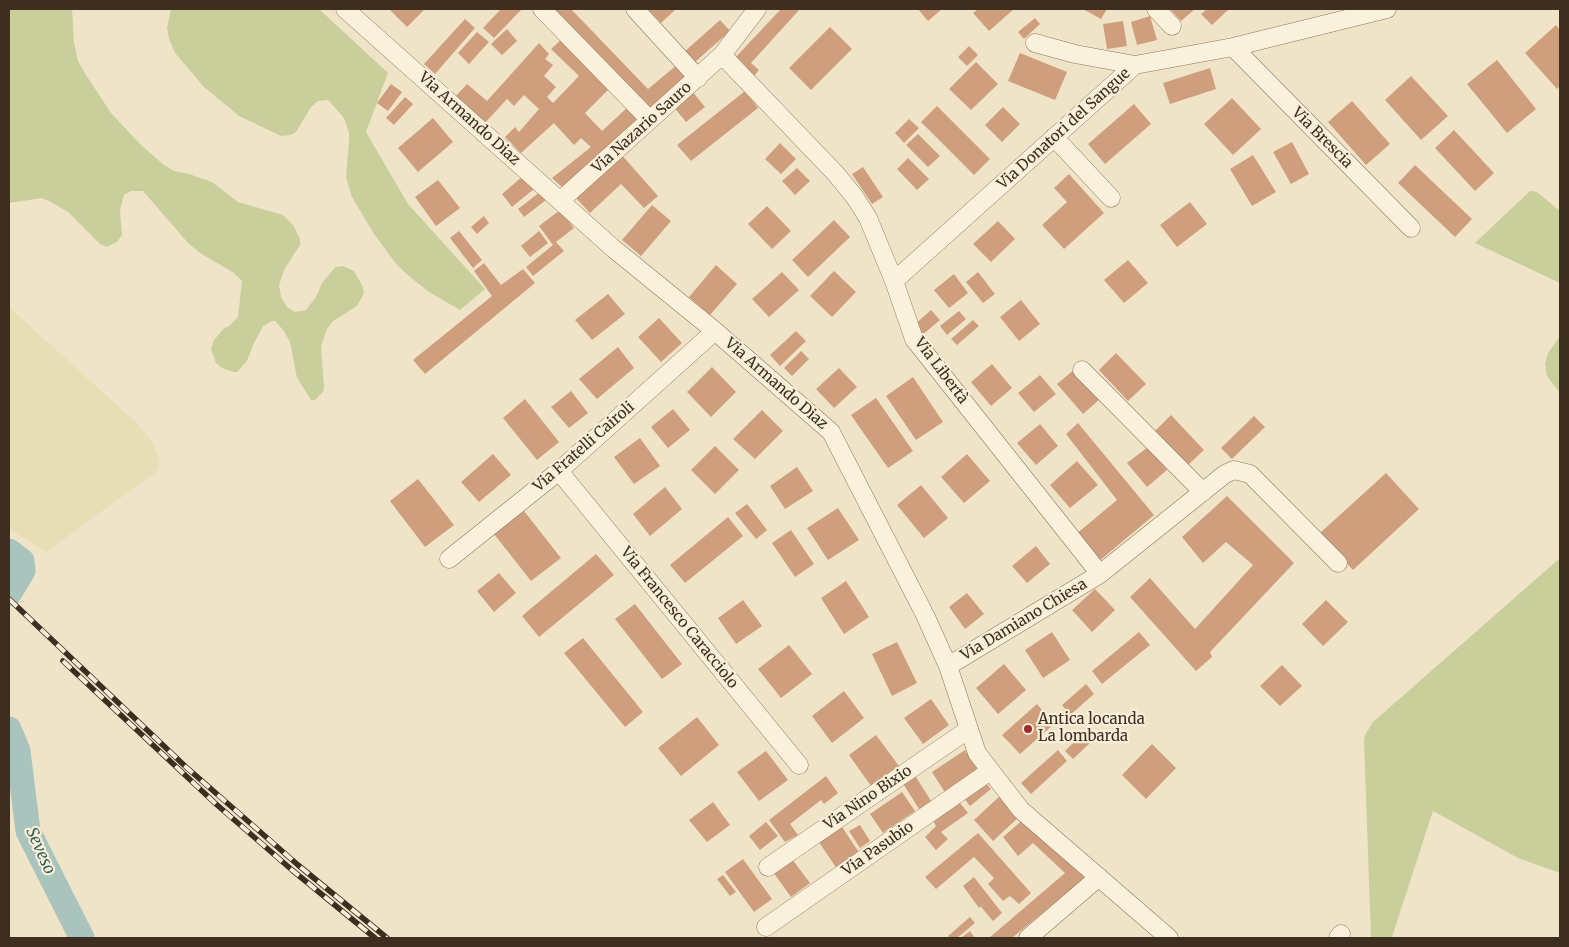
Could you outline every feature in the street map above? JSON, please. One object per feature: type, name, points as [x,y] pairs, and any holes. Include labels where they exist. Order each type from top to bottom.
[{"type":"street","name":"Via Armando Diaz","points":[[345,9],[614,249],[715,331],[831,432],[925,615],[948,666],[977,753],[1021,810],[1169,938]]},
{"type":"street","points":[[542,9],[650,120]]},
{"type":"street","points":[[635,9],[698,78]]},
{"type":"street","name":"Via Nazario Sauro","points":[[561,200],[722,55],[756,9]]},
{"type":"street","points":[[1156,9],[1172,26]]},
{"type":"street","name":"Via Donatori del Sangue","points":[[894,281],[1135,65],[1232,47],[1383,9]]},
{"type":"street","points":[[1036,44],[1075,54],[1135,65]]},
{"type":"street","name":"Via Brescia","points":[[1232,47],[1411,228]]},
{"type":"street","name":"Via Libertà","points":[[722,55],[836,174],[854,196],[868,218],[894,281],[914,339],[1100,574]]},
{"type":"street","points":[[1054,137],[1112,198]]},
{"type":"street","name":"Via Fratelli Cairoli","points":[[449,559],[558,471],[715,331]]},
{"type":"street","points":[[1082,370],[1204,492]]},
{"type":"street","points":[[1100,574],[1225,474],[1234,470],[1250,474],[1338,563]]},
{"type":"street","name":"Via Francesco Caracciolo","points":[[558,471],[800,765]]},
{"type":"street","name":"Via Damiano Chiesa","points":[[948,666],[1100,574]]},
{"type":"street","name":"Via Nino Bixio","points":[[768,867],[969,729]]},
{"type":"street","name":"Via Pasubio","points":[[766,927],[990,771]]},
{"type":"street","points":[[1028,938],[1099,877]]},
{"type":"shaded area","points":[[9,307],[138,424],[152,442],[160,461],[156,472],[46,552],[9,529]]},
{"type":"green space","points":[[9,9],[72,9],[74,42],[78,61],[111,113],[140,144],[164,165],[174,171],[212,182],[238,202],[283,215],[293,225],[300,239],[300,245],[285,268],[279,285],[281,297],[287,307],[295,312],[306,310],[316,297],[322,283],[335,267],[343,266],[354,271],[364,292],[357,306],[333,321],[327,329],[321,346],[324,388],[323,392],[315,400],[311,400],[297,378],[290,342],[284,331],[275,321],[263,326],[247,361],[237,372],[222,368],[216,363],[211,349],[214,340],[224,328],[229,326],[238,317],[242,281],[234,273],[200,253],[188,243],[143,191],[131,191],[124,195],[120,210],[122,235],[117,242],[107,247],[100,244],[68,212],[51,202],[41,198],[9,203]]},
{"type":"green space","points":[[171,9],[319,9],[388,73],[366,132],[408,204],[485,289],[460,310],[429,292],[409,276],[397,265],[374,234],[352,197],[346,177],[349,133],[344,118],[328,100],[318,101],[311,107],[296,132],[291,135],[281,136],[239,116],[204,87],[175,53],[167,28]]},
{"type":"green space","points":[[1530,191],[1537,192],[1560,211],[1560,283],[1475,243]]},
{"type":"green space","points":[[1560,336],[1560,393],[1547,376],[1545,364],[1548,353]]},
{"type":"green space","points":[[1560,558],[1560,873],[1518,858],[1433,811],[1392,937],[1371,938],[1365,735],[1373,722]]},
{"type":"building","points":[[389,9],[425,9],[407,27]]},
{"type":"building","points":[[501,9],[522,9],[494,38],[483,28]]},
{"type":"building","points":[[548,9],[571,9],[648,89],[678,64],[689,76],[648,112]]},
{"type":"building","points":[[648,9],[676,9],[661,23]]},
{"type":"building","points":[[781,9],[800,9],[751,63],[759,70],[751,80],[733,60]]},
{"type":"building","points":[[918,9],[942,9],[928,21]]},
{"type":"building","points":[[978,9],[1014,9],[989,31],[973,13]]},
{"type":"building","points":[[1083,9],[1107,9],[1101,19]]},
{"type":"building","points":[[1170,9],[1195,9],[1181,21]]},
{"type":"building","points":[[1207,9],[1229,9],[1212,25],[1201,14]]},
{"type":"building","points":[[1150,16],[1157,40],[1137,45],[1131,22]]},
{"type":"building","points":[[1035,18],[1040,24],[1024,39],[1018,32]]},
{"type":"building","points":[[465,19],[475,28],[435,74],[424,64]]},
{"type":"building","points":[[720,20],[730,31],[694,63],[684,52]]},
{"type":"building","points":[[1123,21],[1127,46],[1107,49],[1103,24]]},
{"type":"building","points":[[1556,25],[1560,30],[1560,86],[1557,89],[1525,53]]},
{"type":"building","points":[[830,27],[852,49],[811,90],[789,68]]},
{"type":"building","points":[[507,29],[517,41],[502,55],[491,44]]},
{"type":"building","points":[[477,32],[489,42],[469,64],[458,53]]},
{"type":"building","points":[[563,38],[611,87],[585,113],[602,131],[629,106],[643,118],[564,189],[552,178],[591,147],[581,138],[574,145],[554,123],[521,153],[505,137],[515,127],[519,132],[539,109],[524,95],[514,106],[507,99],[485,123],[455,97],[467,84],[487,101],[539,43],[549,54],[545,59],[553,65],[544,76],[556,87],[547,97],[553,103],[579,76],[551,49]]},
{"type":"building","points":[[969,46],[978,55],[967,66],[958,57]]},
{"type":"building","points":[[1020,53],[1067,72],[1055,100],[1008,81]]},
{"type":"building","points":[[1497,60],[1536,109],[1507,133],[1467,84]]},
{"type":"building","points":[[976,62],[998,84],[971,110],[949,89]]},
{"type":"building","points":[[1210,68],[1216,89],[1170,104],[1163,83]]},
{"type":"building","points":[[1411,76],[1448,116],[1421,140],[1385,100]]},
{"type":"building","points":[[391,84],[402,92],[388,111],[377,103]]},
{"type":"building","points":[[692,91],[705,107],[686,122],[673,106]]},
{"type":"building","points":[[745,91],[758,108],[691,161],[677,145]]},
{"type":"building","points":[[405,97],[413,104],[394,125],[386,118]]},
{"type":"building","points":[[1232,98],[1261,129],[1233,155],[1204,124]]},
{"type":"building","points":[[1352,101],[1390,144],[1366,165],[1328,122]]},
{"type":"building","points":[[1134,104],[1151,124],[1105,164],[1088,144]]},
{"type":"building","points":[[937,106],[990,159],[974,175],[921,122]]},
{"type":"building","points":[[1003,107],[1020,124],[1002,142],[985,125]]},
{"type":"building","points":[[433,118],[453,142],[418,172],[398,148]]},
{"type":"building","points":[[909,119],[919,128],[904,143],[895,133]]},
{"type":"building","points":[[1454,130],[1494,173],[1475,191],[1435,148]]},
{"type":"building","points":[[918,134],[940,156],[928,167],[906,145]]},
{"type":"building","points":[[1292,142],[1309,174],[1291,184],[1273,152]]},
{"type":"building","points":[[780,143],[796,159],[781,174],[765,159]]},
{"type":"building","points":[[620,153],[658,196],[644,208],[621,184],[590,213],[573,195]]},
{"type":"building","points":[[1253,155],[1276,192],[1252,206],[1230,169]]},
{"type":"building","points":[[908,158],[929,179],[917,190],[897,169]]},
{"type":"building","points":[[1415,165],[1472,219],[1455,237],[1398,183]]},
{"type":"building","points":[[863,167],[883,197],[872,204],[852,174]]},
{"type":"building","points":[[797,168],[810,181],[795,195],[782,181]]},
{"type":"building","points":[[1069,174],[1104,213],[1064,249],[1042,225],[1067,202],[1054,188]]},
{"type":"building","points":[[523,176],[534,189],[512,207],[502,194]]},
{"type":"building","points":[[438,180],[460,208],[436,226],[415,197]]},
{"type":"building","points":[[544,189],[550,197],[524,217],[518,209]]},
{"type":"building","points":[[1190,202],[1207,224],[1177,247],[1160,225]]},
{"type":"building","points":[[652,205],[671,221],[641,256],[622,240]]},
{"type":"building","points":[[767,206],[791,231],[772,249],[748,224]]},
{"type":"building","points":[[560,210],[574,228],[556,242],[564,251],[533,276],[526,267],[553,245],[539,226]]},
{"type":"building","points":[[484,216],[489,223],[477,234],[471,227]]},
{"type":"building","points":[[834,220],[850,237],[808,277],[792,260]]},
{"type":"building","points":[[998,221],[1015,239],[991,262],[973,244]]},
{"type":"building","points":[[459,231],[482,260],[473,268],[450,238]]},
{"type":"building","points":[[539,231],[548,243],[530,257],[521,246]]},
{"type":"building","points":[[1128,260],[1148,283],[1124,303],[1104,280]]},
{"type":"building","points":[[484,263],[501,285],[523,269],[535,283],[425,374],[413,360],[492,296],[474,271]]},
{"type":"building","points":[[716,265],[737,284],[710,315],[689,297]]},
{"type":"building","points":[[834,271],[856,292],[832,317],[810,296]]},
{"type":"building","points":[[782,272],[799,290],[769,317],[752,299]]},
{"type":"building","points":[[978,272],[995,294],[983,303],[966,282]]},
{"type":"building","points":[[954,274],[968,293],[949,308],[934,290]]},
{"type":"building","points":[[608,294],[625,314],[592,340],[575,320]]},
{"type":"building","points":[[1021,300],[1040,324],[1019,341],[1000,317]]},
{"type":"building","points":[[931,310],[940,320],[921,336],[913,326]]},
{"type":"building","points":[[959,311],[966,319],[947,335],[940,326]]},
{"type":"building","points":[[659,318],[682,343],[661,362],[638,337]]},
{"type":"building","points":[[973,320],[979,326],[957,345],[951,339]]},
{"type":"building","points":[[796,331],[806,341],[780,366],[770,355]]},
{"type":"building","points":[[618,347],[634,368],[597,399],[579,379]]},
{"type":"building","points":[[801,351],[809,359],[792,376],[784,368]]},
{"type":"building","points":[[1116,353],[1146,384],[1128,401],[1099,370]]},
{"type":"building","points":[[992,364],[1012,388],[991,406],[971,382]]},
{"type":"building","points":[[712,367],[736,392],[711,417],[687,392]]},
{"type":"building","points":[[839,368],[857,387],[834,408],[816,389]]},
{"type":"building","points":[[1075,369],[1100,399],[1083,414],[1057,384]]},
{"type":"building","points":[[1040,375],[1056,394],[1034,412],[1018,393]]},
{"type":"building","points":[[913,377],[943,422],[916,440],[886,396]]},
{"type":"building","points":[[571,391],[588,413],[569,428],[551,407]]},
{"type":"building","points":[[876,398],[913,451],[888,468],[851,415]]},
{"type":"building","points":[[525,399],[559,442],[537,460],[503,418]]},
{"type":"building","points":[[673,409],[690,430],[668,448],[651,427]]},
{"type":"building","points":[[762,410],[783,431],[755,459],[733,439]]},
{"type":"building","points":[[1171,415],[1204,450],[1187,466],[1154,432]]},
{"type":"building","points":[[1254,416],[1265,427],[1232,459],[1221,448]]},
{"type":"building","points":[[1078,423],[1154,515],[1098,562],[1075,535],[1117,500],[1066,434]]},
{"type":"building","points":[[1040,424],[1058,446],[1036,465],[1017,443]]},
{"type":"building","points":[[640,438],[660,466],[634,484],[614,457]]},
{"type":"building","points":[[715,446],[739,470],[715,494],[691,470]]},
{"type":"building","points":[[1148,447],[1167,470],[1147,487],[1127,463]]},
{"type":"building","points":[[493,454],[511,475],[479,502],[461,482]]},
{"type":"building","points":[[967,454],[990,481],[964,503],[941,477]]},
{"type":"building","points":[[1077,461],[1098,485],[1070,508],[1050,485]]},
{"type":"building","points":[[797,467],[813,491],[785,509],[770,486]]},
{"type":"building","points":[[1386,473],[1419,509],[1353,570],[1319,534]]},
{"type":"building","points":[[418,479],[454,525],[425,547],[390,501]]},
{"type":"building","points":[[921,485],[948,518],[924,538],[897,505]]},
{"type":"building","points":[[665,487],[682,509],[650,536],[633,514]]},
{"type":"building","points":[[1227,496],[1294,563],[1210,652],[1212,657],[1196,671],[1130,597],[1150,578],[1195,629],[1253,565],[1226,542],[1203,563],[1182,537]]},
{"type":"building","points":[[747,504],[767,530],[756,539],[735,513]]},
{"type":"building","points":[[838,508],[859,540],[828,560],[807,528]]},
{"type":"building","points":[[524,511],[561,558],[531,581],[494,534]]},
{"type":"building","points":[[728,517],[743,536],[685,583],[670,565]]},
{"type":"building","points":[[791,530],[814,564],[795,577],[772,543]]},
{"type":"building","points":[[1036,546],[1050,564],[1027,583],[1012,566]]},
{"type":"building","points":[[596,554],[614,575],[539,637],[522,616]]},
{"type":"building","points":[[499,573],[516,593],[494,612],[477,591]]},
{"type":"building","points":[[846,581],[869,617],[844,634],[821,598]]},
{"type":"building","points":[[1095,589],[1115,610],[1092,632],[1072,610]]},
{"type":"building","points":[[967,593],[984,614],[965,629],[949,607]]},
{"type":"building","points":[[743,600],[762,626],[736,644],[718,618]]},
{"type":"building","points":[[1326,600],[1348,622],[1323,646],[1302,624]]},
{"type":"building","points":[[635,604],[682,664],[662,679],[615,619]]},
{"type":"building","points":[[1052,632],[1070,660],[1043,678],[1025,650]]},
{"type":"building","points":[[1139,632],[1150,645],[1102,684],[1092,671]]},
{"type":"building","points":[[583,638],[643,712],[625,727],[564,653]]},
{"type":"building","points":[[897,642],[917,683],[892,696],[872,654]]},
{"type":"building","points":[[789,645],[812,674],[781,698],[758,669]]},
{"type":"building","points":[[1004,664],[1026,690],[998,714],[976,688]]},
{"type":"building","points":[[1282,665],[1302,686],[1280,706],[1260,686]]},
{"type":"building","points":[[1086,684],[1094,694],[1070,715],[1062,705]]},
{"type":"building","points":[[844,691],[864,718],[832,743],[812,716]]},
{"type":"building","points":[[931,699],[949,725],[923,744],[904,718]]},
{"type":"building","name":"Antica locanda La lombarda","points":[[1037,704],[1054,724],[1020,754],[1002,735]]},
{"type":"building","points":[[697,717],[719,745],[681,776],[658,748]]},
{"type":"building","points":[[876,735],[899,766],[871,786],[849,755]]},
{"type":"building","points":[[1081,735],[1089,744],[1073,759],[1065,751]]},
{"type":"building","points":[[1152,744],[1176,768],[1146,799],[1122,775]]},
{"type":"building","points":[[965,750],[979,772],[946,794],[932,772]]},
{"type":"building","points":[[1058,750],[1067,761],[1031,794],[1021,783]]},
{"type":"building","points":[[766,751],[788,780],[759,801],[737,772]]},
{"type":"building","points":[[914,774],[933,804],[921,812],[902,782]]},
{"type":"building","points":[[826,776],[838,793],[824,804],[821,800],[790,824],[798,835],[785,842],[769,820]]},
{"type":"building","points":[[983,780],[991,789],[970,806],[963,797]]},
{"type":"building","points":[[902,792],[915,811],[883,833],[870,814]]},
{"type":"building","points":[[1001,795],[1021,815],[993,841],[974,820]]},
{"type":"building","points":[[957,799],[968,813],[941,832],[948,839],[936,850],[925,837],[936,826],[931,817]]},
{"type":"building","points":[[713,802],[730,825],[707,842],[689,820]]},
{"type":"building","points":[[1025,818],[1087,876],[1012,938],[989,938],[1065,873],[1033,843],[1018,856],[1003,837]]},
{"type":"building","points":[[766,822],[778,836],[760,850],[749,836]]},
{"type":"building","points":[[860,825],[870,841],[860,848],[849,831]]},
{"type":"building","points":[[842,827],[860,854],[837,869],[819,842]]},
{"type":"building","points":[[978,833],[1031,893],[1019,904],[1010,896],[1003,901],[988,884],[994,878],[974,857],[936,889],[925,877]]},
{"type":"building","points":[[743,859],[772,899],[754,912],[725,872]]},
{"type":"building","points":[[792,859],[810,883],[791,897],[773,872]]},
{"type":"building","points":[[723,875],[736,892],[730,896],[717,879]]},
{"type":"building","points":[[974,877],[1002,913],[993,921],[981,907],[985,903],[979,908],[963,886]]},
{"type":"building","points":[[970,917],[975,923],[957,938],[950,938],[948,936]]},
{"type":"building","points":[[970,931],[975,938],[961,938]]},
{"type":"waterway","name":"Seveso","points":[[9,551],[22,561],[23,571],[9,594]]},
{"type":"waterway","name":"Seveso","points":[[9,729],[18,751],[28,831],[82,938]]},
{"type":"railway","points":[[9,599],[186,767],[298,865],[387,938]]},
{"type":"railway","points":[[63,661],[216,804],[375,938]]},
{"type":"place","name":"Antica locanda La lombarda","points":[[1028,729]]}]
